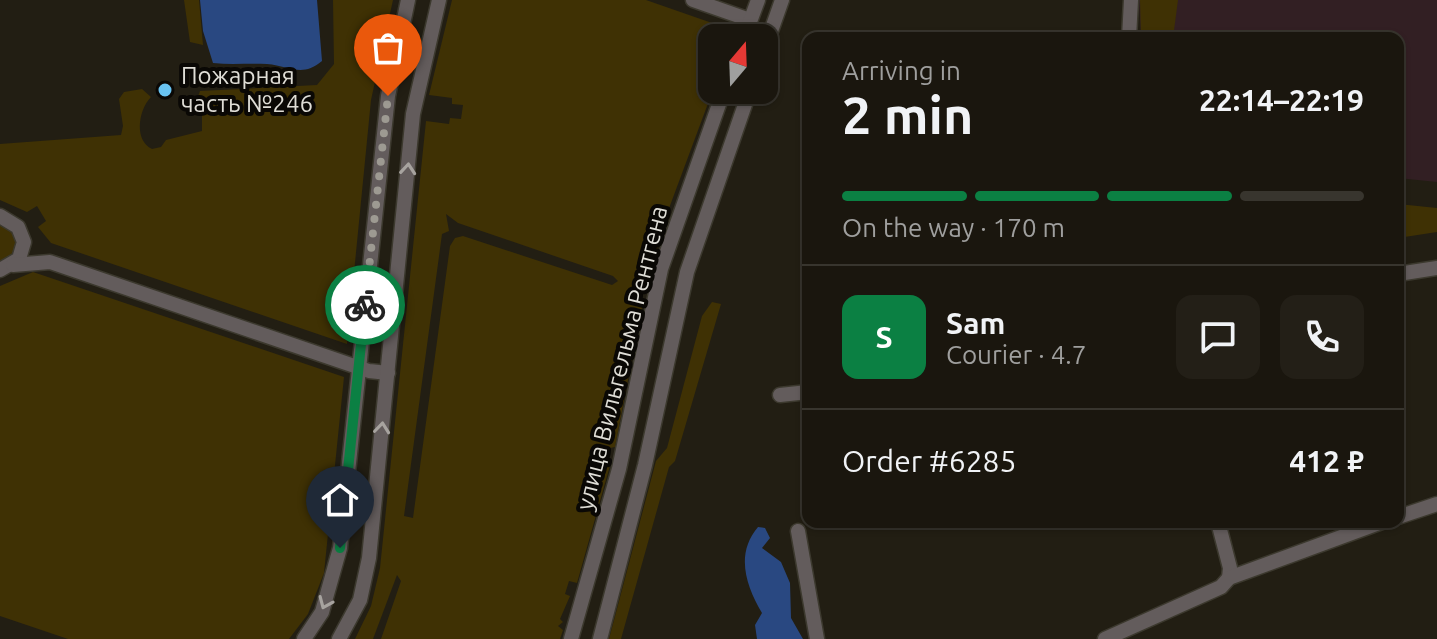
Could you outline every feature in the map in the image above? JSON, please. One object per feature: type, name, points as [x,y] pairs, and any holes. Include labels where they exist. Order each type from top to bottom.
[{"type":"street","points":[[304,639],[327,599],[340,548],[388,96],[408,0]]},
{"type":"street","points":[[339,639],[360,600],[369,558],[413,114],[439,0]]},
{"type":"street","points":[[693,0],[750,20]]},
{"type":"street","points":[[749,24],[758,0]]},
{"type":"street","points":[[774,24],[782,0]]},
{"type":"street","points":[[1129,32],[1131,0]]},
{"type":"street","name":"улица Вильгельма Рентгена","points":[[571,639],[619,469],[661,269],[719,104]]},
{"type":"street","name":"улица Вильгельма Рентгена","points":[[600,639],[645,465],[687,272],[745,104]]},
{"type":"street","points":[[0,216],[13,221],[50,262],[358,367],[388,373]]},
{"type":"street","points":[[5,269],[23,251],[22,234]]},
{"type":"street","points":[[5,269],[50,262]]},
{"type":"street","points":[[1404,273],[1437,268]]},
{"type":"street","points":[[780,395],[802,393]]},
{"type":"street","points":[[1404,515],[1437,504]]},
{"type":"street","points":[[1219,528],[1229,578]]},
{"type":"street","points":[[1105,639],[1221,587],[1229,578],[1366,528]]},
{"type":"street","points":[[798,531],[817,639]]},
{"type":"shaded area","points":[[184,0],[199,0],[203,45],[190,42]]},
{"type":"shaded area","points":[[333,0],[393,0],[371,100],[347,344],[51,243],[38,227],[46,221],[37,206],[27,212],[0,200],[0,144],[121,135],[123,126],[119,99],[124,92],[142,89],[151,97],[143,109],[140,132],[146,145],[152,149],[161,147],[166,140],[202,131],[202,111],[197,99],[200,91],[317,85],[334,64]]},
{"type":"shaded area","points":[[452,0],[646,0],[715,24],[698,24],[698,104],[708,104],[668,211],[650,275],[642,275],[642,308],[615,447],[605,449],[604,456],[611,462],[577,583],[569,581],[565,594],[570,596],[560,619],[563,622],[558,626],[563,630],[560,639],[381,639],[401,581],[397,575],[373,639],[355,639],[371,606],[380,568],[426,121],[449,124],[450,118],[461,119],[463,105],[452,104],[452,98],[429,95]],"holes":[[[446,214],[458,223],[613,276],[618,281],[612,285],[463,236],[455,238],[450,246],[413,518],[404,516],[442,234],[449,231]]]},
{"type":"shaded area","points":[[1139,0],[1437,0],[1437,182],[1404,179],[1404,32],[1141,32]]},
{"type":"shaded area","points":[[1140,0],[1178,0],[1174,32],[1141,32]]},
{"type":"shaded area","points":[[1404,205],[1437,208],[1437,232],[1404,237]]},
{"type":"shaded area","points":[[0,223],[12,233],[16,244],[12,254],[0,264]]},
{"type":"shaded area","points":[[33,272],[344,377],[324,573],[308,614],[289,639],[68,639],[0,616],[0,286]]},
{"type":"shaded area","points":[[712,302],[721,304],[675,461],[669,467],[621,639],[609,639],[656,461],[667,448],[702,316]]},
{"type":"water","points":[[200,0],[317,0],[322,61],[302,70],[267,64],[213,63],[203,31]]},
{"type":"water","points":[[758,527],[765,528],[770,538],[762,548],[781,562],[790,583],[791,618],[803,639],[757,639],[755,625],[762,613],[751,592],[745,559],[751,537]]},
{"type":"way so far","points":[[365,305],[388,96]]},
{"type":"place","name":"Пожарная часть №246","points":[[165,90]]},
{"type":"route","points":[[340,548],[365,305]]}]
